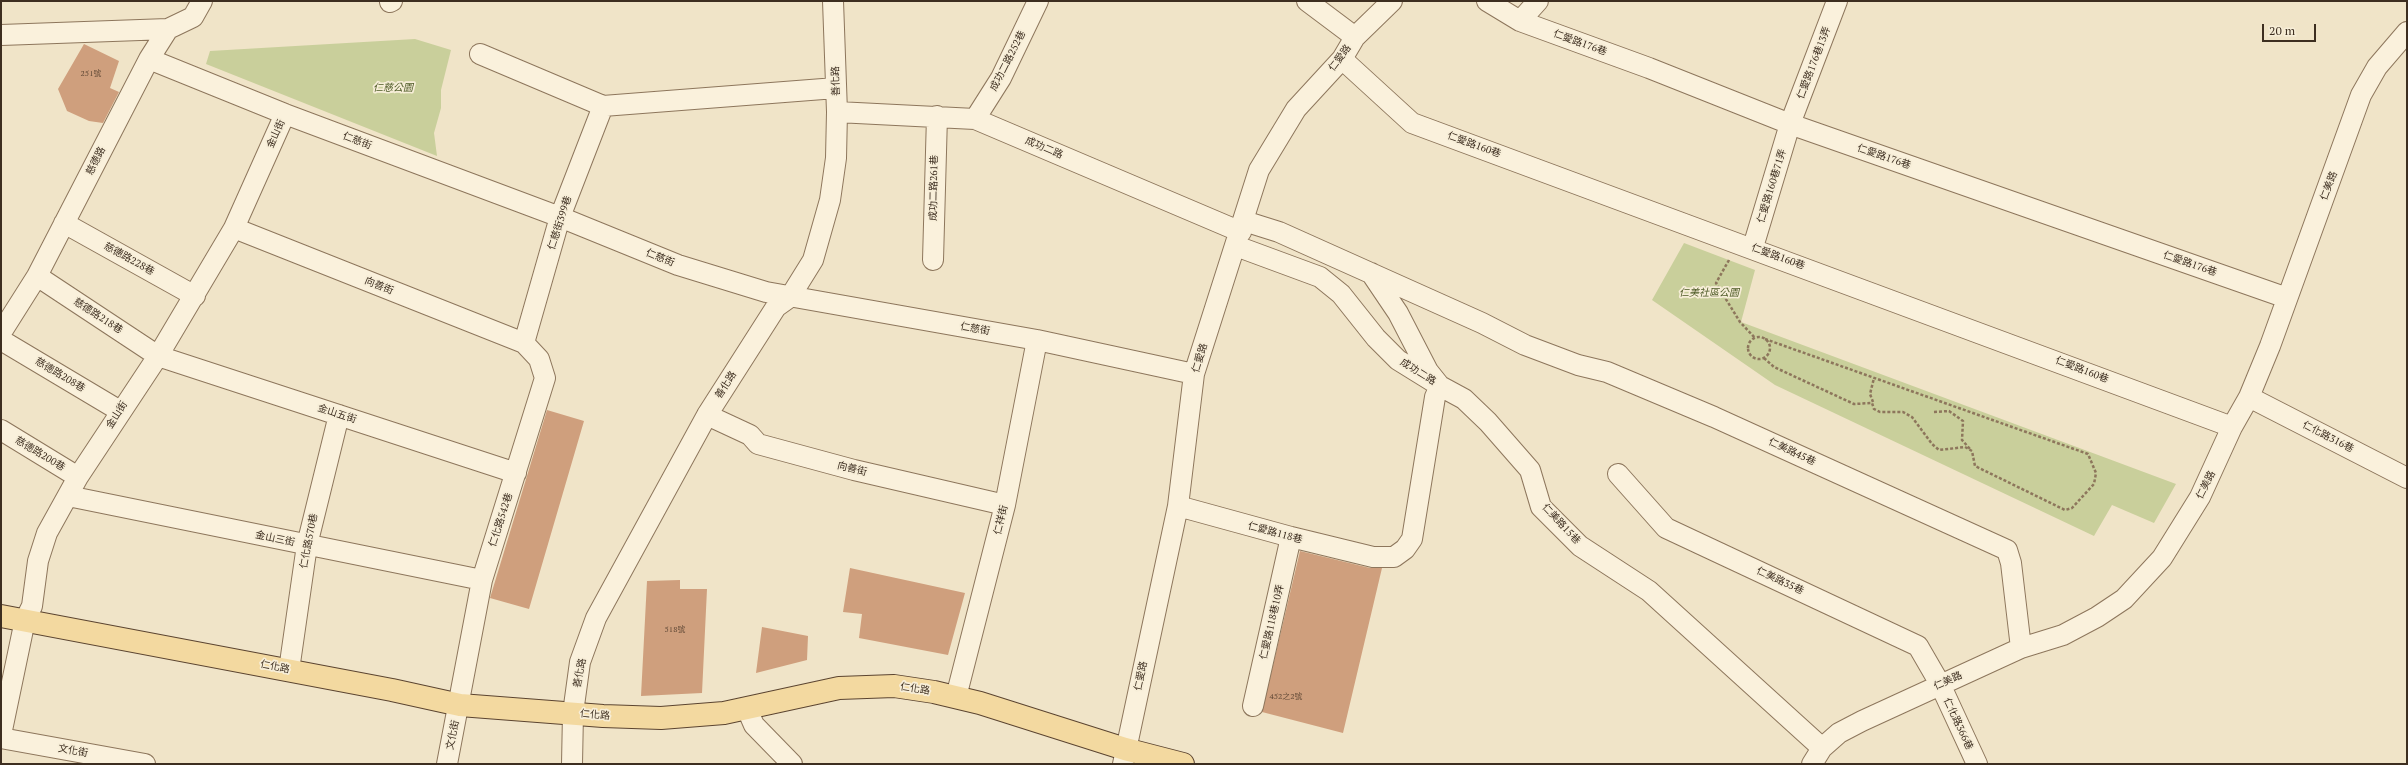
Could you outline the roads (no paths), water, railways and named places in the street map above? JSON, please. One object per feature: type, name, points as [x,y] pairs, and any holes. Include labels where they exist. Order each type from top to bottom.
[{"type":"main road","name":"仁化路","points":[[1,616],[289,670],[460,705],[661,718],[724,713],[746,709],[793,696],[838,688],[894,686],[956,697],[1032,719],[1124,757],[1183,764]]},
{"type":"street","points":[[1,35],[168,29],[193,17],[202,1]]},
{"type":"street","name":"善化路","points":[[572,764],[573,713],[580,662],[596,618],[707,414],[776,307],[790,297],[813,260],[824,226],[834,174],[837,112],[834,1]]},
{"type":"street","name":"成功二路252巷","points":[[975,119],[1001,78],[1038,1]]},
{"type":"street","points":[[1307,1],[1355,37]]},
{"type":"street","name":"仁愛路","points":[[1124,757],[1178,506],[1194,374],[1259,170],[1296,108],[1342,59],[1355,37],[1392,1]]},
{"type":"street","name":"仁愛路176巷","points":[[1487,1],[1520,21],[1649,68],[1790,124],[2287,298]]},
{"type":"street","points":[[1520,21],[1538,1]]},
{"type":"street","name":"仁愛路176巷13弄","points":[[1790,124],[1837,1]]},
{"type":"street","name":"慈德路","points":[[1,333],[37,276],[149,59],[168,29]]},
{"type":"street","name":"仁美路","points":[[1817,756],[1839,734],[1940,684],[2021,648],[2063,635],[2097,617],[2133,590],[2162,558],[2200,497],[2232,427],[2249,397],[2287,298],[2361,95],[2377,67],[2407,32]]},
{"type":"street","points":[[480,54],[603,106],[836,88]]},
{"type":"street","name":"仁慈街","points":[[149,59],[285,114],[560,217],[678,265],[766,292],[1037,340],[1194,374]]},
{"type":"street","name":"仁愛路160巷","points":[[1342,59],[1412,123],[1746,245],[2232,427]]},
{"type":"street","name":"仁慈街399巷","points":[[524,343],[560,217],[603,106]]},
{"type":"street","name":"成功二路","points":[[837,112],[975,119],[1240,233],[1320,276],[1341,294],[1376,338],[1398,360],[1440,386],[1435,397],[1412,539],[1405,549],[1394,557],[1373,557]]},
{"type":"street","name":"金山街","points":[[1,737],[25,620],[32,606],[38,561],[47,533],[78,477],[120,411],[158,356],[234,228],[285,114]]},
{"type":"street","name":"成功二路261巷","points":[[933,260],[937,116]]},
{"type":"street","name":"仁愛路160巷71弄","points":[[1746,245],[1790,124]]},
{"type":"street","name":"慈德路228巷","points":[[64,223],[195,296]]},
{"type":"street","name":"向善街","points":[[234,228],[524,343]]},
{"type":"street","name":"成功二路","points":[[1240,233],[1279,232],[1482,323]]},
{"type":"street","name":"仁美路15巷","points":[[1371,273],[1398,313],[1428,371],[1440,386],[1464,399],[1488,422],[1530,470],[1541,507],[1580,546],[1649,591],[1817,756]]},
{"type":"street","name":"慈德路218巷","points":[[37,276],[158,356]]},
{"type":"street","name":"仁美路45巷","points":[[1482,323],[1525,345],[1578,365],[1607,372],[1714,417],[2007,550],[2011,563],[2021,648]]},
{"type":"street","name":"慈德路208巷","points":[[1,340],[120,411]]},
{"type":"street","name":"仁祥街","points":[[956,697],[1005,505],[1037,340]]},
{"type":"street","name":"仁化路542巷","points":[[460,705],[482,580],[545,378],[539,359],[524,343]]},
{"type":"street","name":"金山五街","points":[[158,356],[340,414],[516,473]]},
{"type":"street","name":"仁化路316巷","points":[[2249,397],[2407,478]]},
{"type":"street","name":"仁化路570巷","points":[[289,670],[307,545],[340,414]]},
{"type":"street","name":"向善街","points":[[707,414],[750,435],[758,444],[854,470],[1005,505]]},
{"type":"street","name":"慈德路200巷","points":[[1,430],[78,477]]},
{"type":"street","name":"仁美路35巷","points":[[1618,474],[1666,528],[1918,646],[1940,684]]},
{"type":"street","name":"金山三街","points":[[68,496],[482,580]]},
{"type":"street","name":"仁愛路118巷","points":[[1178,506],[1291,537],[1373,557]]},
{"type":"street","name":"仁愛路118巷10弄","points":[[1253,706],[1291,537]]},
{"type":"street","name":"仁化路366巷","points":[[1940,684],[1977,764]]},
{"type":"street","name":"文化街","points":[[447,764],[460,705]]},
{"type":"street","points":[[746,709],[754,725],[792,764]]},
{"type":"street","name":"文化街","points":[[1,737],[145,764]]},
{"type":"park label","name":"仁慈公園","points":[[393,88]]},
{"type":"park label","name":"仁美社區公園","points":[[1709,293]]}]
